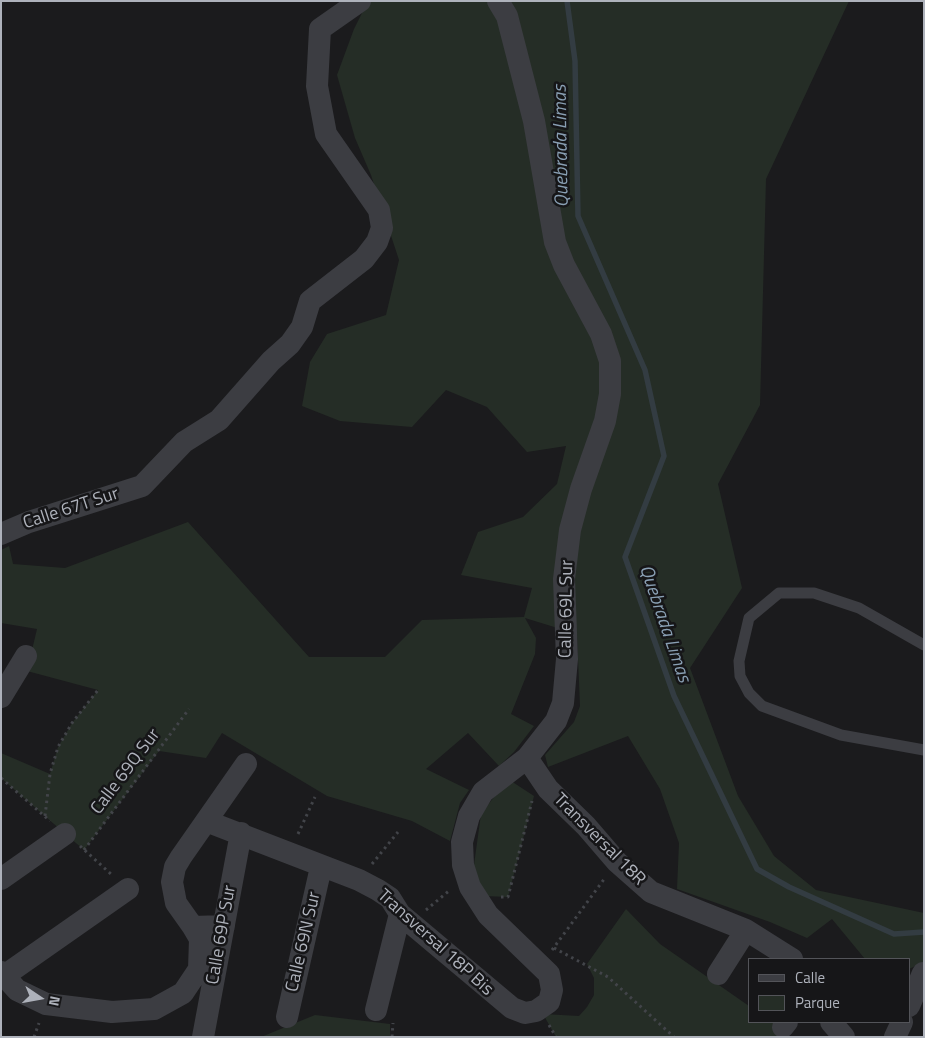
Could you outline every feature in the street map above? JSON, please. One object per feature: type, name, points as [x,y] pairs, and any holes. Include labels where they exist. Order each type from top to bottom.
[{"type":"street","name":"Calle 67T Sur","points":[[1,534],[29,522],[142,486],[184,442],[219,420],[271,361],[290,344],[302,326],[310,301],[364,260],[377,242],[382,228],[379,210],[326,134],[316,86],[320,29],[360,1]]},
{"type":"street","name":"Calle 69L Sur","points":[[498,1],[506,16],[534,121],[555,242],[564,265],[601,334],[610,360],[610,394],[605,421],[581,489],[570,530],[564,580],[567,659],[563,703],[556,721],[527,758],[498,778],[483,792],[475,803],[469,816],[462,842],[462,856],[466,876],[470,887],[488,915],[549,958]]},
{"type":"street","points":[[1,697],[26,656]]},
{"type":"street","name":"Transversal 18R","points":[[527,758],[540,779],[617,862],[651,892],[746,930],[790,958]]},
{"type":"street","points":[[128,889],[2,975],[18,990],[46,1004],[112,1012],[154,1009],[183,993],[199,968],[200,939],[176,903],[172,882],[175,867],[246,764]]},
{"type":"street","name":"Transversal 18P Bis","points":[[206,821],[321,867],[359,880],[390,898],[406,918],[507,1006],[525,1013],[541,1010],[549,1002],[552,985],[549,958]]},
{"type":"street","points":[[1,879],[65,834]]},
{"type":"street","name":"Calle 69P Sur","points":[[203,1037],[241,834]]},
{"type":"street","name":"Calle 69N Sur","points":[[287,1017],[321,867]]},
{"type":"street","points":[[376,1010],[406,918]]},
{"type":"street","points":[[193,927],[224,926]]},
{"type":"street","points":[[718,974],[746,930]]},
{"type":"street","points":[[910,1004],[923,973]]},
{"type":"street","points":[[832,1023],[844,1037]]},
{"type":"street","points":[[895,1037],[902,1023]]},
{"type":"lane","points":[[924,645],[859,608],[814,593],[778,593],[749,618],[739,661],[740,676],[749,693],[762,706],[840,735],[924,750]]},
{"type":"path","points":[[45,816],[50,774],[58,746],[72,723],[98,690]]},
{"type":"path","name":"Calle 69Q Sur","points":[[84,850],[189,709]]},
{"type":"path","points":[[508,897],[540,779]]},
{"type":"path","points":[[289,853],[315,797]]},
{"type":"path","points":[[359,880],[398,832]]},
{"type":"path","points":[[617,862],[549,958],[608,977],[674,1037]]},
{"type":"path","points":[[406,918],[466,876]]},
{"type":"green space","points":[[368,1],[849,1],[766,179],[760,405],[718,484],[742,588],[690,668],[738,796],[774,856],[816,890],[924,913],[924,962],[910,969],[910,958],[864,958],[832,919],[807,938],[770,922],[677,889],[679,843],[660,789],[628,736],[548,767],[545,755],[574,722],[580,706],[577,634],[525,618],[536,638],[535,654],[511,714],[534,726],[514,752],[499,766],[468,733],[426,769],[469,790],[460,803],[450,841],[412,821],[327,796],[222,733],[206,758],[159,751],[84,850],[1,778],[1,753],[50,774],[58,747],[72,723],[98,690],[27,671],[37,629],[1,623],[1,550],[9,546],[13,564],[65,568],[188,522],[309,657],[385,657],[422,620],[524,617],[532,588],[461,575],[478,532],[523,517],[557,484],[566,446],[527,452],[487,407],[446,390],[412,427],[340,421],[302,406],[310,362],[327,334],[386,315],[399,260],[371,175],[355,138],[337,75],[354,29]]},
{"type":"green space","points":[[511,781],[534,796],[508,897],[484,896],[473,872],[481,814],[494,797]]},
{"type":"green space","points":[[626,909],[660,944],[748,1005],[748,1023],[773,1023],[790,1037],[556,1037],[543,1014],[579,1016],[587,1007],[594,995],[594,978],[587,964]]},
{"type":"green space","points":[[315,1015],[390,1024],[390,1037],[261,1037]]},
{"type":"waterway","name":"Quebrada Limas","points":[[567,1],[575,61],[578,216],[645,370],[664,456],[625,557],[674,696],[757,869],[789,887],[894,934],[924,932]]}]
